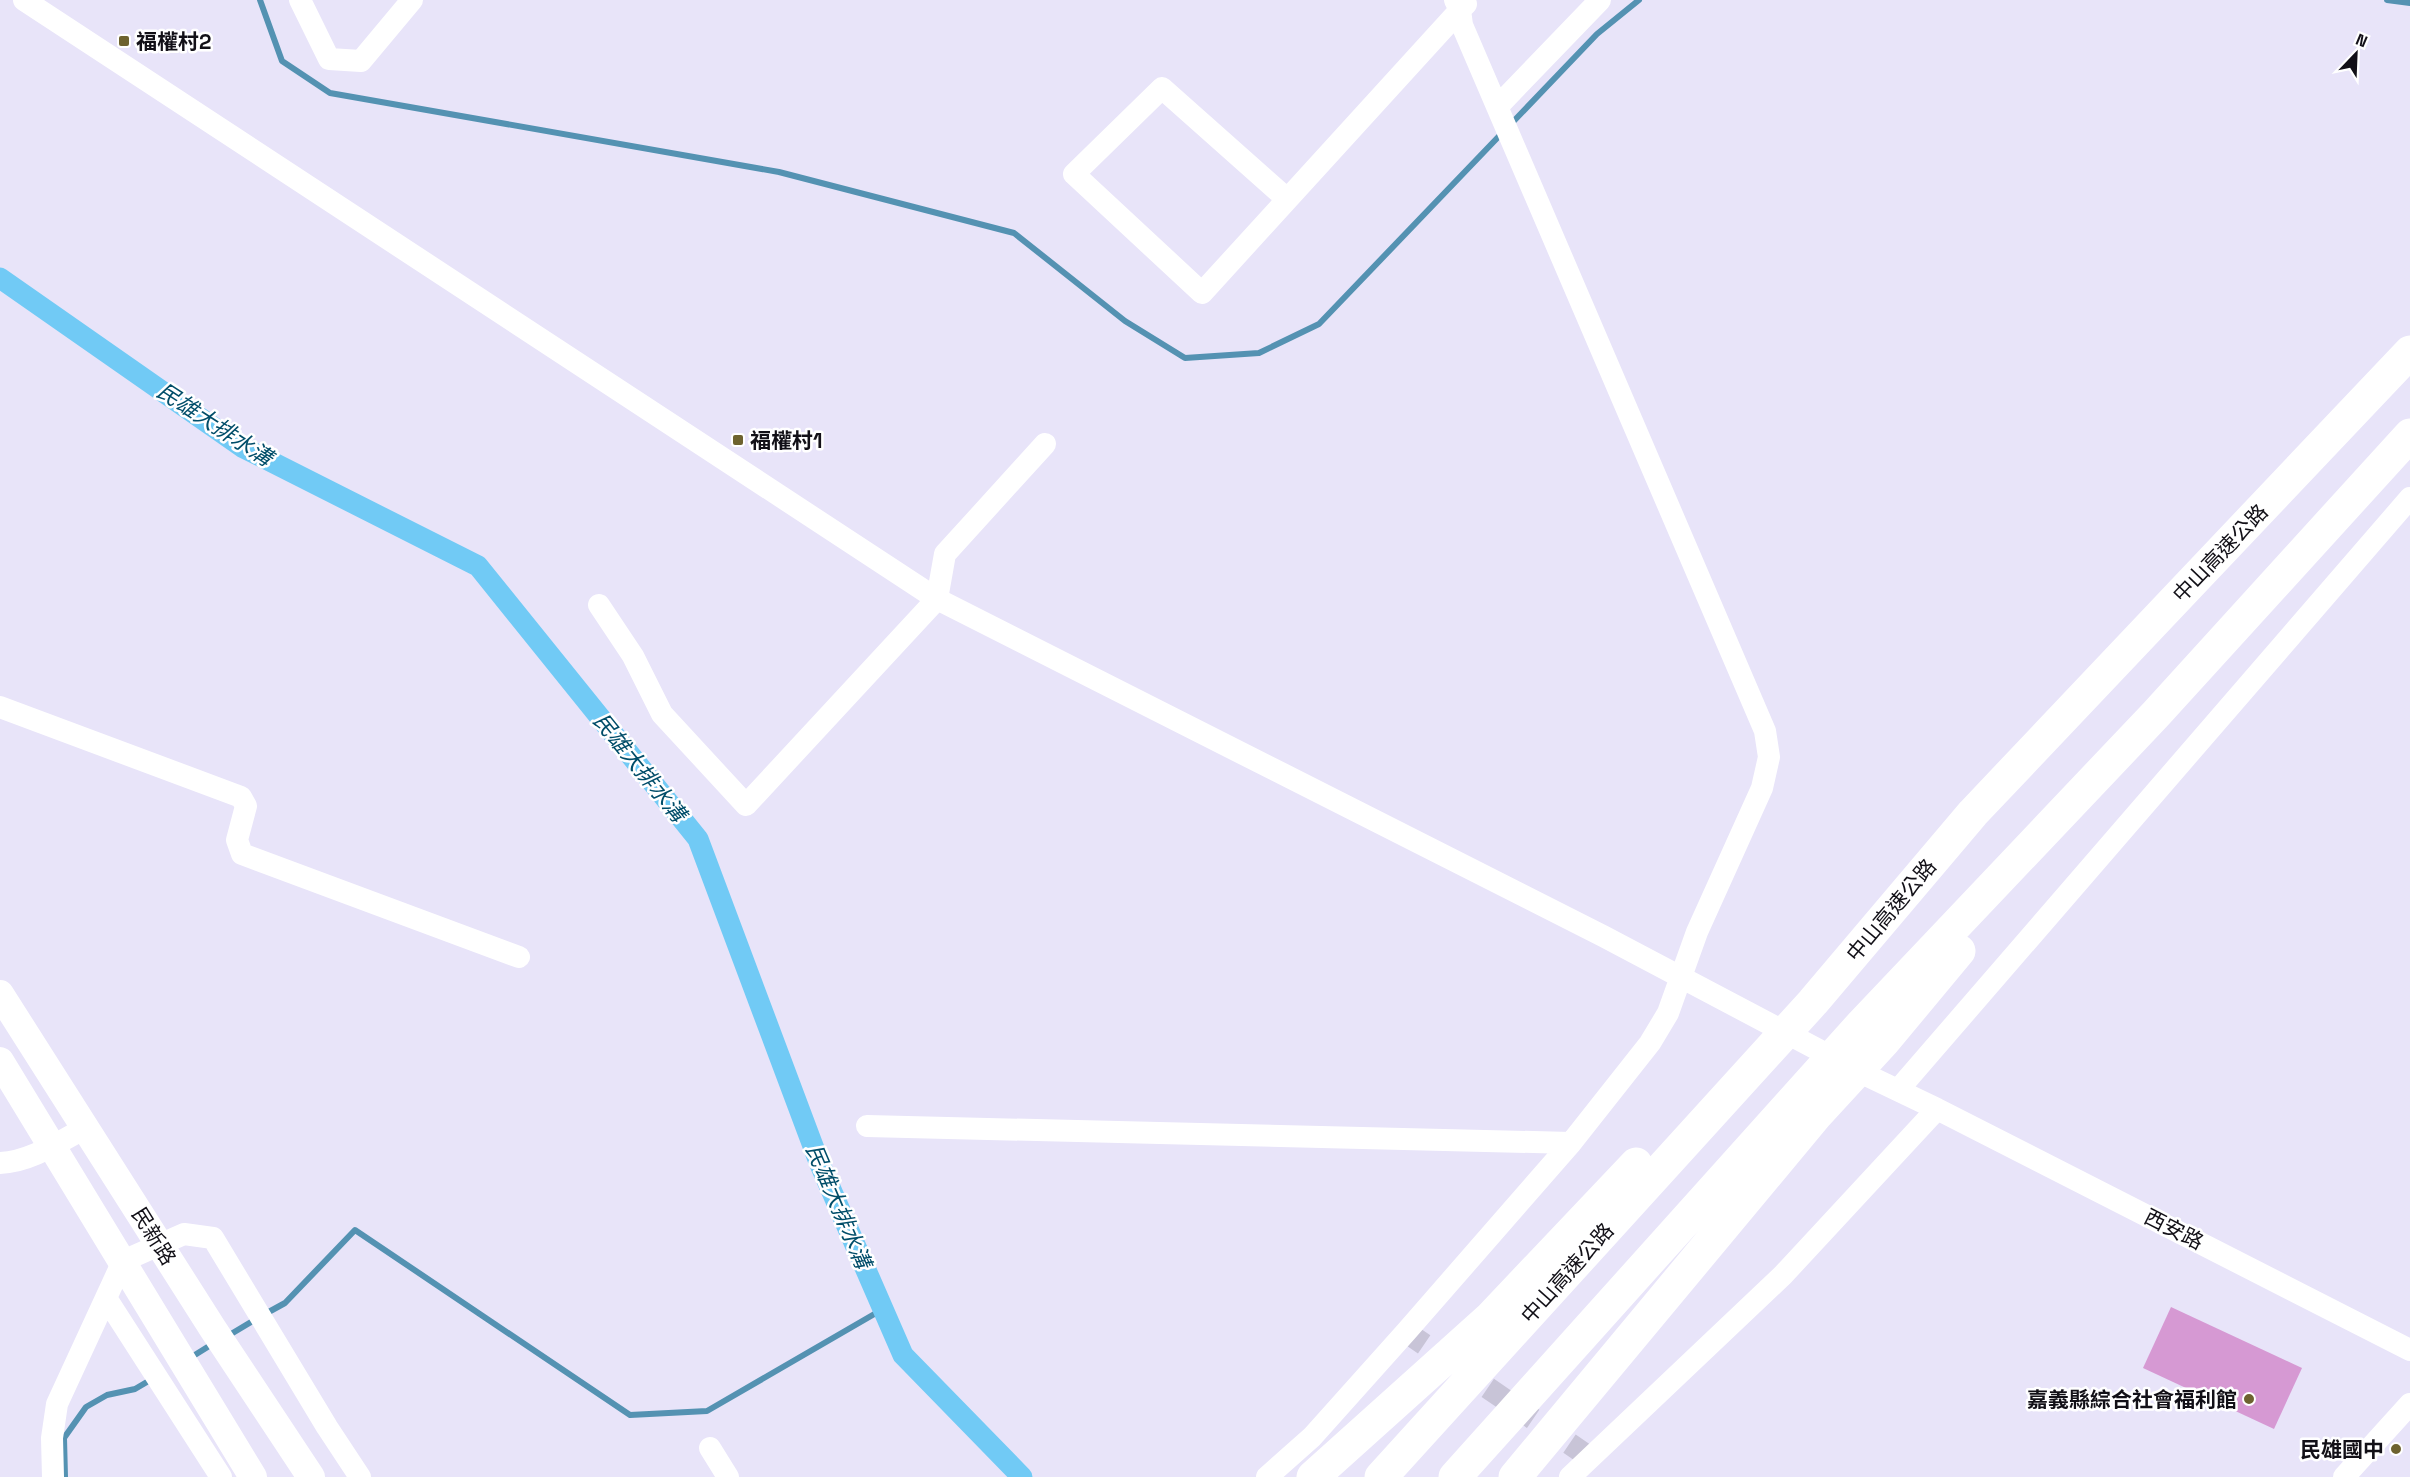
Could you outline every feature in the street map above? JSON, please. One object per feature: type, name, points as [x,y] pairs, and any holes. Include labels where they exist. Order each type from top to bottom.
[{"type":"highway","name":"中山高速公路","points":[[1381,1477],[1735,1074],[1973,813],[2410,352]]},
{"type":"highway","points":[[1455,1477],[1805,1108],[1873,1032],[2031,844],[2156,714],[2410,435]]},
{"type":"highway","points":[[1313,1477],[1490,1318],[1735,1074]]},
{"type":"highway","points":[[1515,1477],[1805,1108]]},
{"type":"main road","name":"民新路","points":[[0,994],[311,1477]]},
{"type":"main road","name":"民新路","points":[[0,1061],[253,1477]]},
{"type":"street","name":"西安路","points":[[24,0],[937,599],[2410,1350]]},
{"type":"street","points":[[300,0],[329,58],[361,61],[412,0]]},
{"type":"street","points":[[1504,120],[1600,0]]},
{"type":"street","points":[[1267,1477],[1312,1437],[1406,1332],[1571,1143],[1650,1043],[1668,1013],[1697,932],[1762,788],[1769,758],[1765,731],[1462,25],[1462,3]]},
{"type":"street","points":[[1287,199],[1162,88],[1074,174],[1202,293],[1287,199],[1462,3]]},
{"type":"street","points":[[599,605],[633,656],[662,714],[746,805],[937,599],[945,554],[1045,444]]},
{"type":"street","points":[[1898,1090],[2410,498]]},
{"type":"street","points":[[0,707],[241,797],[246,806],[237,840],[242,854],[519,957]]},
{"type":"street","points":[[1570,1477],[1592,1467],[1783,1275],[1937,1109]]},
{"type":"street","points":[[867,1126],[1571,1143]]},
{"type":"street","points":[[0,1163],[14,1162],[51,1147],[85,1128]]},
{"type":"street","points":[[53,1477],[52,1438],[57,1404],[123,1262],[184,1234],[213,1238],[327,1428],[360,1477]]},
{"type":"street","points":[[106,1298],[221,1477]]},
{"type":"street","points":[[2344,1477],[2410,1404]]},
{"type":"street","points":[[710,1448],[728,1477]]},
{"type":"building","name":"嘉義縣綜合社會福利館","points":[[2171,1307],[2302,1368],[2274,1429],[2143,1368]]},
{"type":"waterway","points":[[260,0],[282,61],[330,93],[779,172],[1014,233],[1125,321],[1185,358],[1259,353],[1319,324],[1503,132]]},
{"type":"waterway","points":[[1510,125],[1597,34],[1639,0]]},
{"type":"waterway","points":[[2387,0],[2410,3]]},
{"type":"waterway","name":"民雄大排水溝","points":[[0,278],[242,447],[478,566],[698,839],[819,1162],[903,1355],[1022,1477]]},
{"type":"waterway","points":[[265,1314],[285,1303],[355,1230],[630,1415],[707,1411],[883,1309]]},
{"type":"waterway","points":[[226,1337],[256,1319]]},
{"type":"waterway","points":[[190,1358],[214,1343]]},
{"type":"waterway","points":[[65,1477],[64,1438],[86,1407],[107,1395],[135,1389],[152,1379]]},
{"type":"tunnel","points":[[1406,1332],[1589,1457]]},
{"type":"place","name":"福權村2","points":[[124,41]]},
{"type":"place","name":"福權村1","points":[[738,440]]},
{"type":"place","name":"嘉義縣綜合社會福利館","points":[[2249,1399]]},
{"type":"place","name":"民雄國中","points":[[2396,1449]]}]
